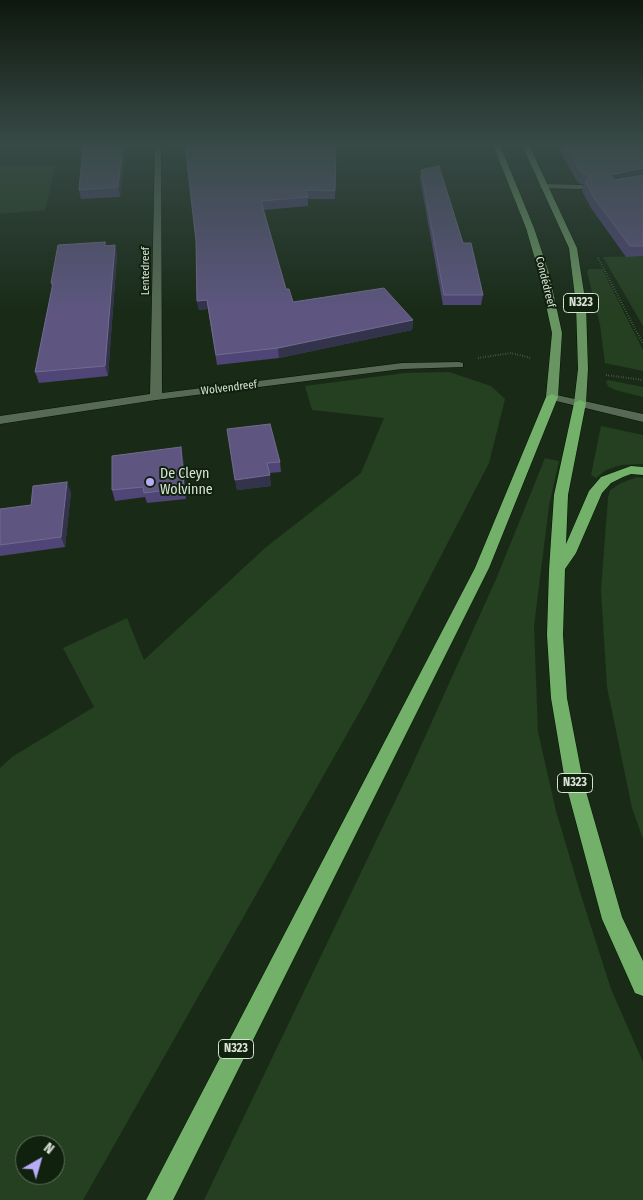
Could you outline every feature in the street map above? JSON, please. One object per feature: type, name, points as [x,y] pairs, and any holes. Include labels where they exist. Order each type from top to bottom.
[{"type":"highway","name":"N323","points":[[159,1200],[482,568],[552,397]]},
{"type":"highway","name":"N323","points":[[580,403],[561,495],[556,570],[555,635],[559,698],[574,781],[612,919],[643,985]]},
{"type":"highway","points":[[556,570],[570,553],[596,491],[606,480],[618,474],[631,470],[643,471]]},
{"type":"main road","name":"Condédreef","points":[[519,201],[530,228],[544,273],[556,333],[556,363],[552,397]]},
{"type":"main road","name":"N323","points":[[551,201],[573,248],[582,305],[583,369],[580,403]]},
{"type":"street","name":"Lentedreef","points":[[156,397],[158,201]]},
{"type":"street","name":"Wolvendreef","points":[[0,420],[156,397],[402,366],[459,365]]},
{"type":"street","points":[[552,397],[643,418]]},
{"type":"path","points":[[595,252],[643,344]]},
{"type":"green space","points":[[0,201],[47,201],[45,210],[0,214]]},
{"type":"green space","points":[[643,256],[643,326],[603,257]]},
{"type":"green space","points":[[589,269],[602,269],[643,350],[643,371],[605,363],[600,325],[587,271]]},
{"type":"green space","points":[[449,372],[491,386],[505,399],[489,463],[368,697],[83,1200],[0,1200],[0,768],[12,757],[94,707],[63,648],[127,618],[144,660],[265,548],[361,473],[384,418],[312,410],[305,386],[405,373]]},
{"type":"green space","points":[[608,380],[643,387],[643,397],[615,390],[608,386],[606,382]]},
{"type":"green space","points":[[601,426],[643,435],[643,464],[621,465],[606,470],[596,478],[591,475]]},
{"type":"green space","points":[[545,458],[559,461],[549,506],[534,626],[538,732],[556,811],[580,892],[611,989],[643,1062],[643,1200],[204,1200],[411,768],[497,577]]},
{"type":"green space","points":[[637,477],[643,478],[643,839],[632,808],[607,687],[601,590],[610,490],[621,483]]},
{"type":"building","points":[[191,201],[261,201],[286,289],[289,289],[293,302],[384,288],[413,320],[278,348],[216,355],[207,300],[197,301],[196,241]]},
{"type":"building","points":[[427,201],[450,201],[463,243],[471,243],[483,295],[444,295]]},
{"type":"building","points":[[596,201],[643,201],[643,246],[630,246]]},
{"type":"building","points":[[105,242],[105,246],[115,245],[105,366],[35,372],[53,283],[51,283],[58,245]]},
{"type":"building","points":[[270,424],[280,462],[267,463],[270,475],[235,480],[227,429]]},
{"type":"building","name":"De Cleyn Wolvinne","points":[[181,447],[184,488],[144,493],[143,487],[112,490],[112,456]]},
{"type":"building","points":[[67,482],[61,537],[0,545],[0,509],[31,505],[33,486]]},
{"type":"place","name":"De Cleyn Wolvinne","points":[[150,482]]}]
